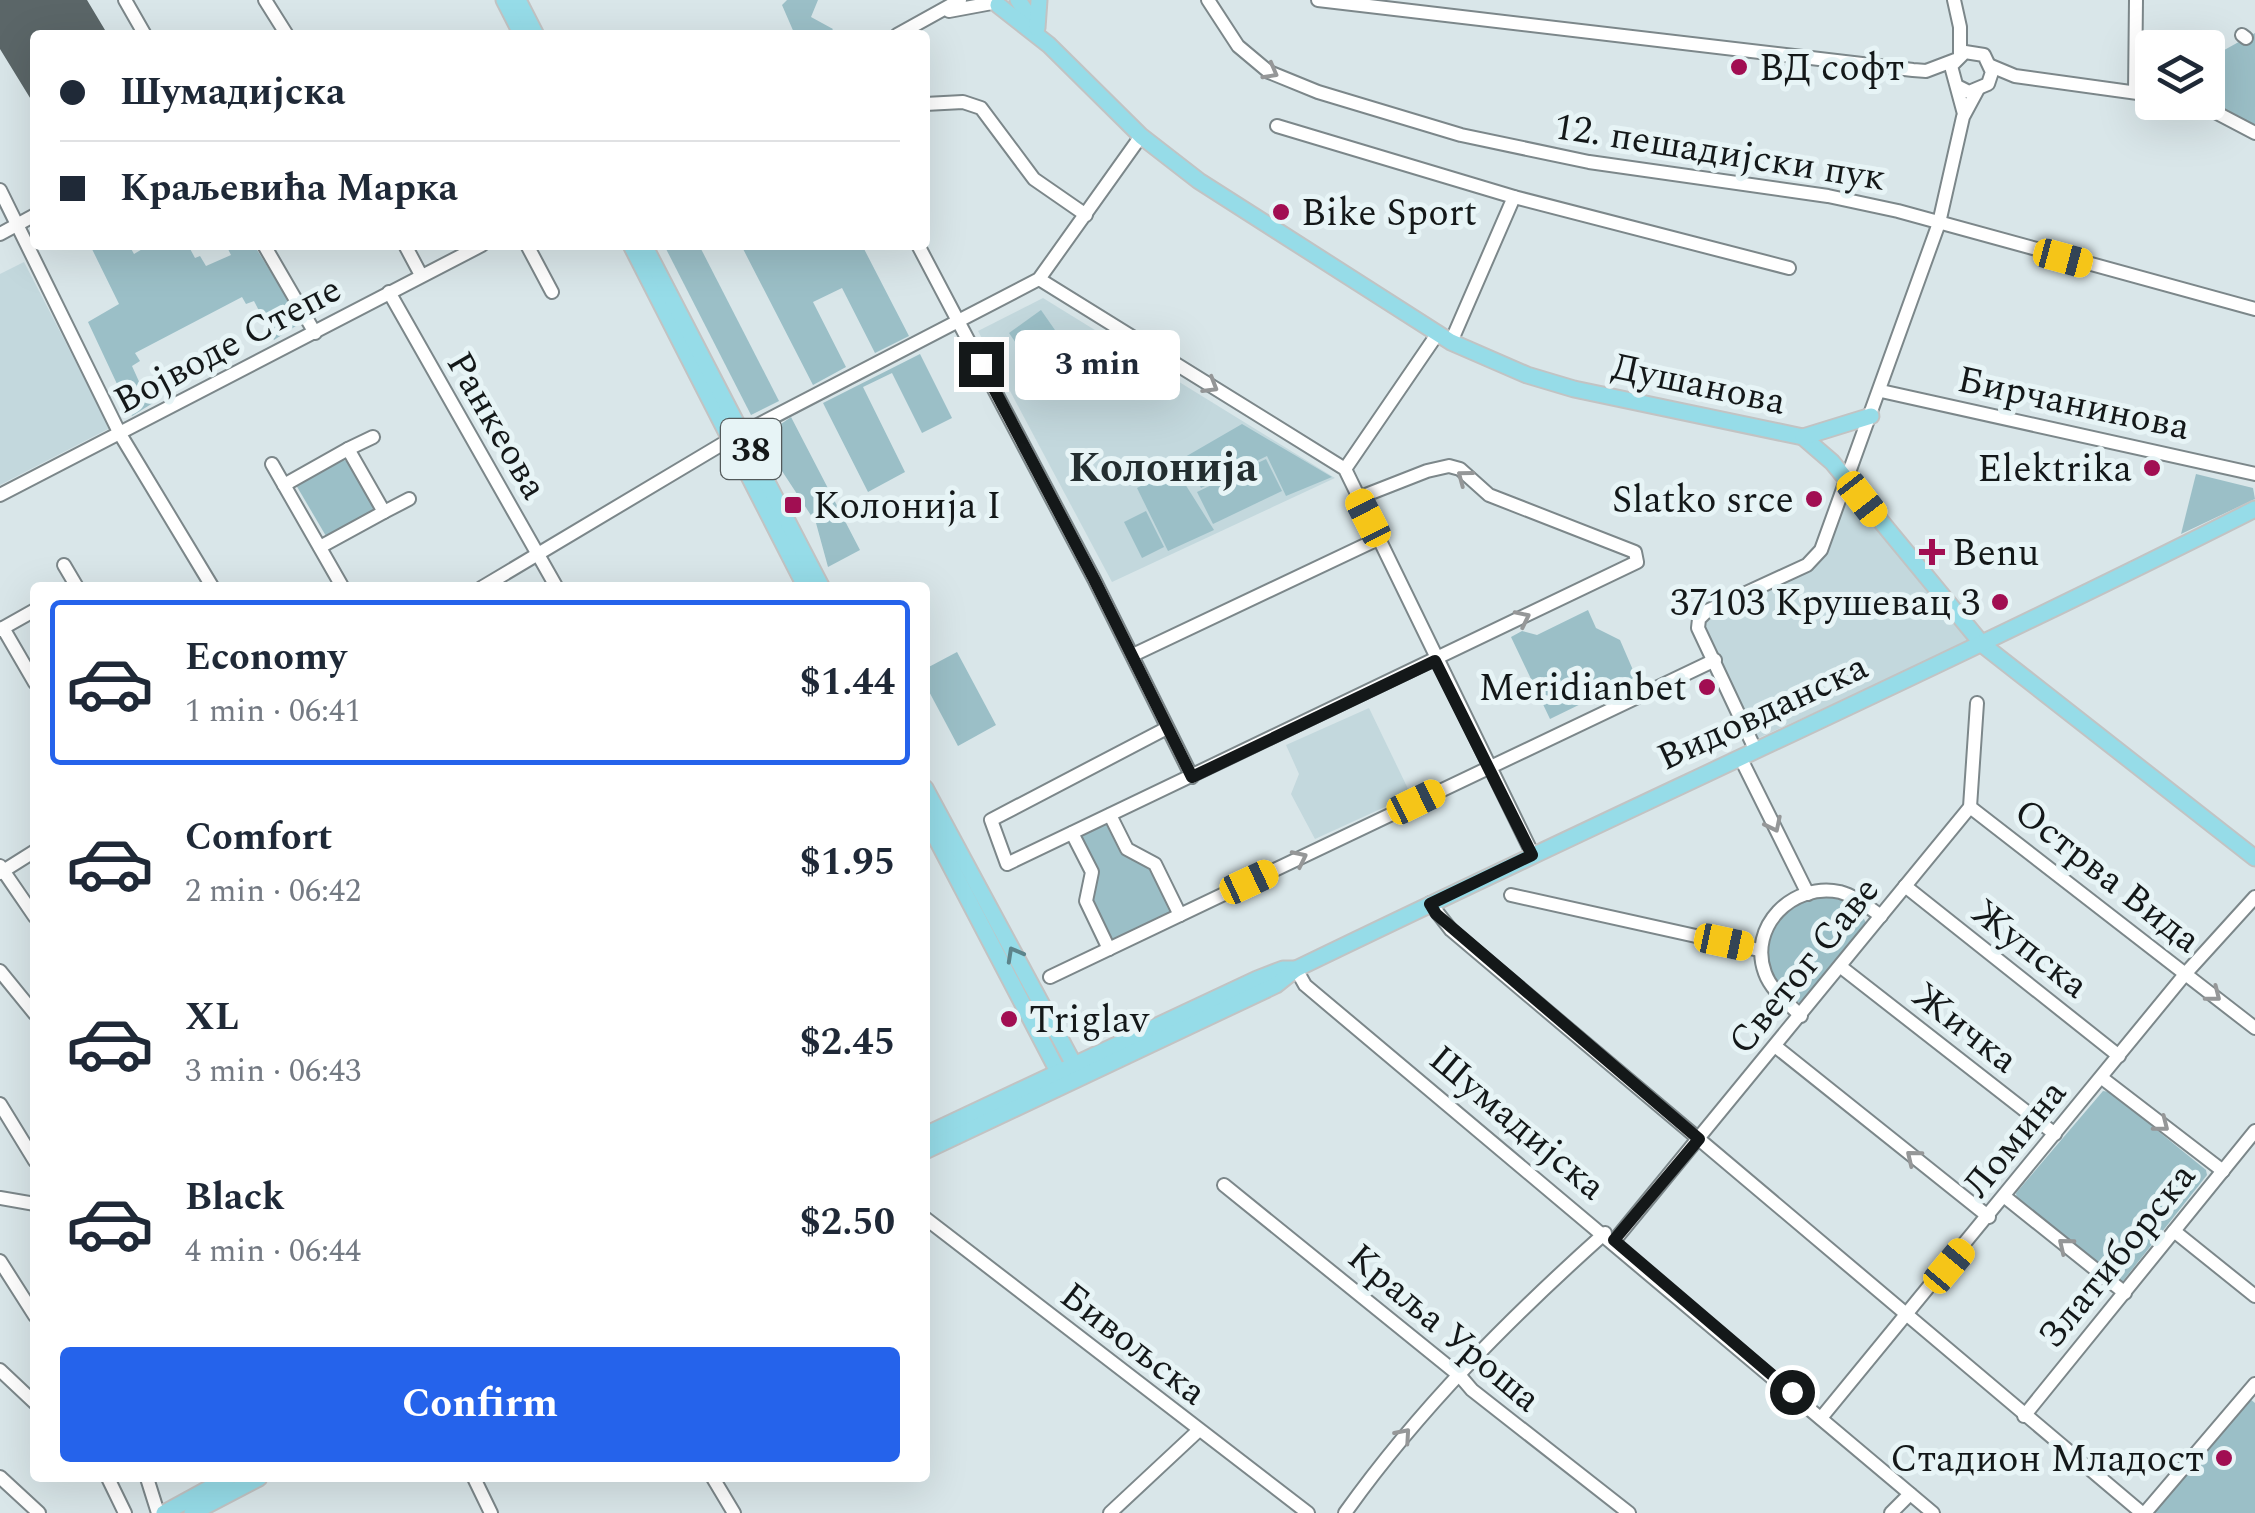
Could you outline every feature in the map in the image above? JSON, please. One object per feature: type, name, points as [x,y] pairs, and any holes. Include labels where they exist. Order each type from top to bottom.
[{"type":"main road","points":[[504,0],[519,30]]},
{"type":"main road","points":[[518,0],[533,30]]},
{"type":"main road","points":[[1037,28],[1039,0]]},
{"type":"main road","name":"Душанова","points":[[1001,2],[1037,28],[1049,45]]},
{"type":"main road","name":"Душанова","points":[[1001,2],[1142,136],[1199,181],[1445,338],[1514,370],[1574,390],[1803,438],[1845,478],[1982,645],[2255,858]]},
{"type":"main road","name":"38","points":[[634,250],[819,582]]},
{"type":"main road","name":"38","points":[[646,250],[803,582]]},
{"type":"main road","points":[[1803,438],[1870,416]]},
{"type":"main road","name":"Видовданска","points":[[930,1133],[1061,1078],[1272,972],[1296,969],[1982,645],[2255,509]]},
{"type":"main road","points":[[930,797],[1078,1070]]},
{"type":"main road","points":[[930,827],[1061,1078]]},
{"type":"main road","name":"Видовданска","points":[[930,1148],[1061,1078]]},
{"type":"main road","points":[[161,1513],[230,1482]]},
{"type":"main road","points":[[192,1513],[231,1482]]},
{"type":"street","points":[[125,0],[142,30]]},
{"type":"street","points":[[264,0],[284,30]]},
{"type":"street","points":[[907,30],[960,0]]},
{"type":"street","name":"12. пешадијски пук","points":[[1208,0],[1225,29],[1251,60],[1269,72],[1318,92],[1512,147],[1828,196],[2255,309]]},
{"type":"street","points":[[1318,0],[1926,71],[1954,83],[1982,88],[2015,76]]},
{"type":"street","points":[[1440,0],[1440,16]]},
{"type":"street","points":[[1954,0],[1960,28],[1954,83],[1964,114]]},
{"type":"street","points":[[2136,0],[2136,30]]},
{"type":"street","points":[[942,12],[1001,2]]},
{"type":"street","points":[[1960,28],[1991,66],[2015,76],[2135,92]]},
{"type":"street","points":[[1926,71],[1978,52]]},
{"type":"street","points":[[1808,894],[1747,753],[1715,660],[1698,628],[1699,619],[1816,558],[1939,223],[1964,114],[1991,66]]},
{"type":"street","points":[[930,104],[963,102],[980,108],[1034,180],[1086,215]]},
{"type":"street","points":[[2225,120],[2255,134]]},
{"type":"street","points":[[1277,126],[1514,197],[1789,268]]},
{"type":"street","points":[[491,582],[736,436],[1039,280],[1142,136]]},
{"type":"street","points":[[0,190],[120,434],[208,582]]},
{"type":"street","points":[[1345,469],[1445,338],[1514,197]]},
{"type":"street","points":[[0,234],[30,218]]},
{"type":"street","points":[[267,250],[315,333]]},
{"type":"street","points":[[407,250],[421,276]]},
{"type":"street","name":"Војводе Степе","points":[[0,495],[472,250]]},
{"type":"street","points":[[530,250],[552,292]]},
{"type":"street","points":[[921,250],[1192,777]]},
{"type":"street","points":[[1039,280],[1345,469],[1532,855]]},
{"type":"street","name":"Ранкеова","points":[[388,292],[553,582]]},
{"type":"street","name":"Бирчанинова","points":[[1880,391],[2255,474]]},
{"type":"street","points":[[284,485],[372,437]]},
{"type":"street","points":[[348,449],[384,512]]},
{"type":"street","points":[[272,464],[340,582]]},
{"type":"street","points":[[1167,728],[991,820],[1007,864],[1634,564],[1635,552],[1489,495],[1460,469],[1449,466],[1411,476],[1358,498]]},
{"type":"street","points":[[320,547],[408,498]]},
{"type":"street","points":[[1133,656],[1378,539]]},
{"type":"street","points":[[64,565],[73,582]]},
{"type":"street","points":[[30,613],[1,629],[30,675]]},
{"type":"street","points":[[1050,977],[1715,660]]},
{"type":"street","points":[[1970,808],[1976,703]]},
{"type":"street","name":"Светог Саве","points":[[1346,1513],[1397,1442],[1511,1320],[1609,1237],[1699,1139],[1970,808]]},
{"type":"street","name":"Острва Вида","points":[[1970,808],[2255,1028]]},
{"type":"street","points":[[1110,815],[1127,849],[1155,864],[1180,915]]},
{"type":"street","points":[[1072,833],[1092,872],[1086,901],[1109,949]]},
{"type":"street","points":[[30,854],[1,870],[30,910]]},
{"type":"street","name":"Жупска","points":[[1905,886],[2120,1056]]},
{"type":"street","points":[[1800,1016],[1773,988],[1759,950],[1771,919],[1808,894],[1845,894],[1880,916]]},
{"type":"street","points":[[1510,895],[1759,950]]},
{"type":"street","name":"Ломина","points":[[1821,1418],[2186,973],[2255,897]]},
{"type":"street","points":[[1430,904],[1451,930],[2024,1416],[2144,1513],[2255,1384]]},
{"type":"street","name":"Жичка","points":[[1841,966],[2055,1134]]},
{"type":"street","name":"Шумадијска","points":[[1296,969],[1306,985],[1933,1513]]},
{"type":"street","points":[[0,971],[30,1008]]},
{"type":"street","points":[[1775,1046],[1989,1217]]},
{"type":"street","points":[[2102,1078],[2223,1171]]},
{"type":"street","points":[[0,1104],[30,1152]]},
{"type":"street","name":"Златиборска","points":[[2024,1416],[2255,1131]]},
{"type":"street","name":"Краља Уроша","points":[[1224,1185],[1460,1376],[1472,1390],[1629,1513]]},
{"type":"street","points":[[2005,1197],[2124,1292]]},
{"type":"street","points":[[0,1198],[30,1203]]},
{"type":"street","name":"Бивољска","points":[[930,1222],[1308,1513]]},
{"type":"street","points":[[2174,1231],[2255,1296]]},
{"type":"street","points":[[0,1261],[30,1308]]},
{"type":"street","points":[[0,1370],[30,1398]]},
{"type":"street","points":[[1110,1513],[1198,1430]]},
{"type":"street","points":[[0,1478],[39,1513]]},
{"type":"street","points":[[110,1482],[125,1513]]},
{"type":"street","points":[[149,1482],[161,1513]]},
{"type":"street","points":[[476,1482],[491,1513]]},
{"type":"street","points":[[715,1482],[734,1513]]},
{"type":"street","points":[[1891,1513],[1910,1494]]},
{"type":"shaded area","points":[[787,0],[818,0],[811,17],[833,29],[793,30],[782,5]]},
{"type":"shaded area","points":[[2255,33],[2255,135],[2223,120],[2225,50]]},
{"type":"shaded area","points":[[92,250],[132,250],[134,254],[141,250],[191,250],[206,266],[231,255],[228,250],[257,250],[302,322],[274,340],[254,301],[246,304],[242,297],[135,353],[140,361],[132,366],[141,386],[152,381],[161,398],[132,416],[88,322],[119,304]]},
{"type":"shaded area","points":[[667,250],[702,250],[779,401],[751,415]]},
{"type":"shaded area","points":[[744,250],[865,250],[909,336],[875,353],[842,288],[813,302],[846,367],[813,385]]},
{"type":"shaded area","points":[[24,262],[110,428],[0,485],[0,274]]},
{"type":"shaded area","points":[[1043,298],[1335,478],[1112,582],[978,331]]},
{"type":"shaded area","points":[[1041,310],[1085,373],[1053,396],[1009,333]]},
{"type":"shaded area","points":[[920,354],[952,418],[922,433],[892,373],[863,387],[905,472],[868,492],[823,403]]},
{"type":"shaded area","points":[[791,417],[860,550],[828,567],[816,523],[782,471],[767,434]]},
{"type":"shaded area","points":[[1242,424],[1332,477],[1286,496],[1267,456],[1201,488],[1185,457]]},
{"type":"shaded area","points":[[1266,459],[1282,491],[1213,524],[1197,492]]},
{"type":"shaded area","points":[[344,460],[349,462],[375,506],[374,511],[326,536],[296,485]]},
{"type":"shaded area","points":[[1175,468],[1214,530],[1168,551],[1137,488]]},
{"type":"shaded area","points":[[2196,474],[2253,488],[2255,499],[2181,534]]},
{"type":"shaded area","points":[[1839,475],[1972,641],[1750,742],[1690,618],[1813,554]]},
{"type":"shaded area","points":[[1146,511],[1164,547],[1142,558],[1124,522]]},
{"type":"shaded area","points":[[1588,610],[1596,628],[1620,640],[1636,677],[1550,719],[1511,637],[1522,631],[1537,635]]},
{"type":"shaded area","points":[[957,652],[996,725],[958,746],[930,693],[930,666]]},
{"type":"shaded area","points":[[1369,708],[1411,795],[1315,839],[1291,794],[1299,774],[1286,745]]},
{"type":"shaded area","points":[[1110,815],[1127,849],[1155,864],[1180,915],[1109,949],[1086,901],[1092,872],[1072,833]]},
{"type":"shaded area","points":[[1821,897],[1848,902],[1866,923],[1802,1004],[1777,983],[1764,954],[1772,933],[1791,909]]},
{"type":"shaded area","points":[[2103,1091],[2110,1092],[2206,1170],[2207,1175],[2123,1281],[2117,1281],[2017,1202],[2016,1193]]},
{"type":"shaded area","name":"Стадион Младост","points":[[2246,1396],[2255,1403],[2255,1513],[2145,1513]]},
{"type":"building","points":[[0,0],[87,0],[105,30],[30,30],[30,98],[0,49]]},
{"type":"place","name":"ВД софт","points":[[1739,67]]},
{"type":"place","name":"Bike Sport","points":[[1281,212]]},
{"type":"place","name":"Elektrika","points":[[2152,468]]},
{"type":"place","name":"Slatko srce","points":[[1814,499]]},
{"type":"place","name":"Колонија I","points":[[793,505]]},
{"type":"place","name":"Benu","points":[[1932,552]]},
{"type":"place","name":"37103 Крушевац 3","points":[[2000,602]]},
{"type":"place","name":"Meridianbet","points":[[1707,687]]},
{"type":"place","name":"Triglav","points":[[1009,1019]]},
{"type":"place","name":"Стадион Младост","points":[[2224,1458]]},
{"type":"district","name":"Колонија","points":[[1163,466]]},
{"type":"route","points":[[981,364],[1192,777],[1435,661],[1532,855],[1430,904],[1451,930],[1699,1139],[1614,1240],[1792,1392]]}]
